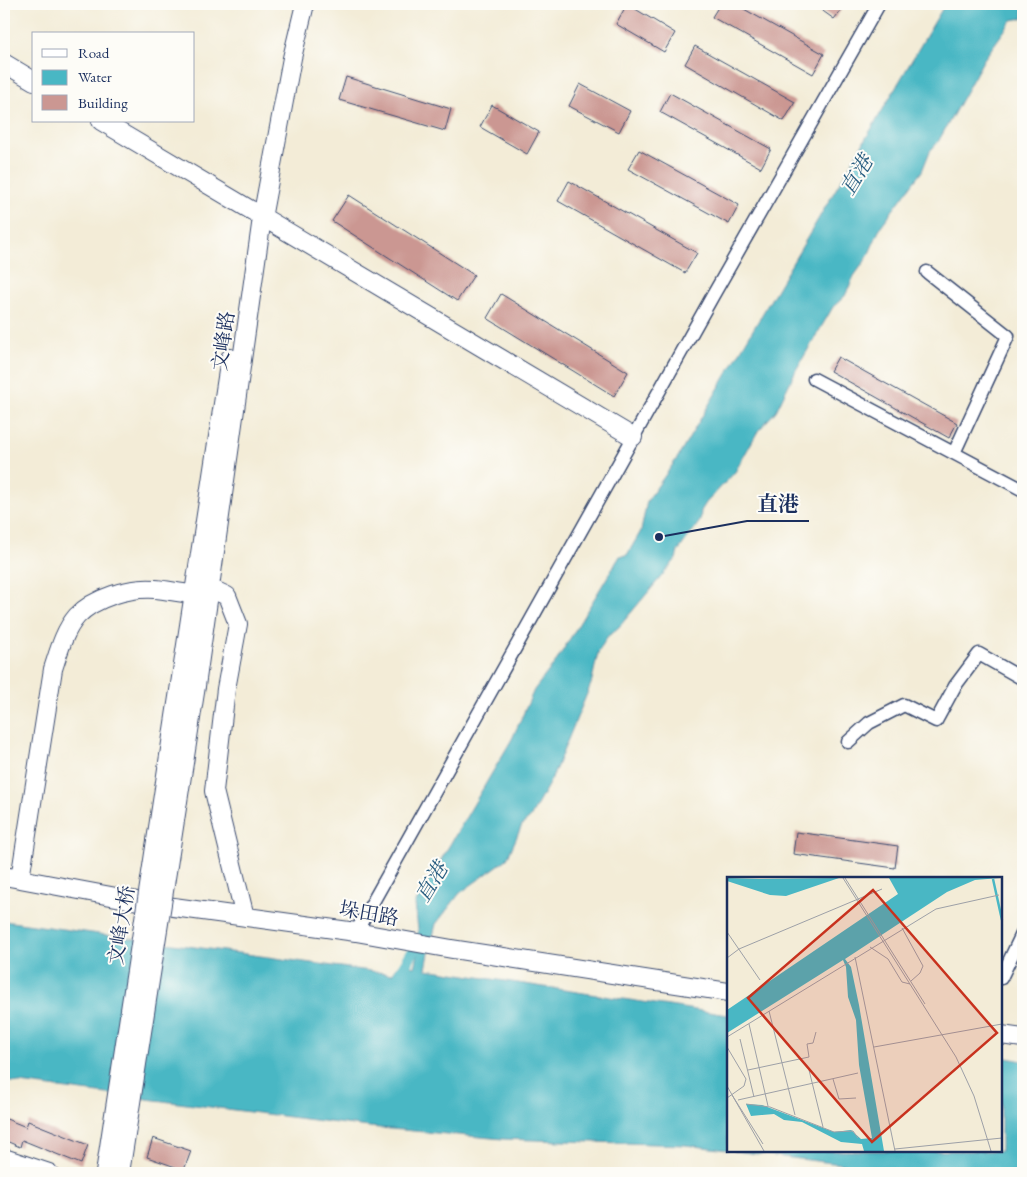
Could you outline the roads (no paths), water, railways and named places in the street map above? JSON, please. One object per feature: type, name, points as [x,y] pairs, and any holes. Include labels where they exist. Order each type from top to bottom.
[{"type":"street","name":"文峰路","points":[[188,685],[210,588],[257,215],[262,161],[296,4]]},
{"type":"street","name":"文峰路","points":[[188,685],[193,594],[257,215],[305,4]]},
{"type":"street","points":[[356,932],[633,437],[879,4]]},
{"type":"street","points":[[4,63],[32,80]]},
{"type":"street","points":[[103,122],[633,437]]},
{"type":"street","points":[[927,272],[1008,336],[954,453]]},
{"type":"street","points":[[814,379],[1023,490]]},
{"type":"street","points":[[210,588],[227,596],[238,624],[226,689],[214,791],[245,916]]},
{"type":"street","points":[[12,877],[53,669],[62,639],[76,617],[92,603],[119,593],[152,589],[193,594]]},
{"type":"street","points":[[848,742],[869,723],[904,705],[936,721],[955,686],[979,654],[1023,679]]},
{"type":"street","name":"文峰大桥","points":[[105,1173],[188,685]]},
{"type":"street","name":"文峰大桥","points":[[120,1173],[188,685]]},
{"type":"street","name":"垛田路","points":[[12,877],[159,905],[356,932],[727,992]]},
{"type":"street","points":[[1002,976],[1023,932]]},
{"type":"street","points":[[1002,1035],[1023,1038]]},
{"type":"street","points":[[4,1158],[50,1173]]},
{"type":"water","points":[[945,4],[1023,4],[1023,18],[1012,20],[984,59],[938,142],[930,151],[922,171],[881,226],[867,258],[854,276],[845,296],[833,307],[796,370],[776,411],[758,431],[735,472],[706,503],[701,511],[700,521],[678,551],[676,559],[619,627],[607,637],[598,653],[591,684],[552,778],[530,818],[522,825],[507,859],[460,893],[436,924],[426,969],[727,1015],[727,1150],[685,1145],[503,1139],[369,1127],[4,1081],[4,921],[392,974],[399,964],[415,967],[420,946],[415,904],[512,739],[534,690],[557,660],[620,556],[627,555],[641,531],[647,501],[678,457]]},
{"type":"water","points":[[1002,1057],[1023,1061],[1023,1173],[915,1173],[742,1152],[1002,1152]]},
{"type":"waterway","name":"直港","points":[[397,978],[421,938]]},
{"type":"place","name":"直港","points":[[659,537]]}]
